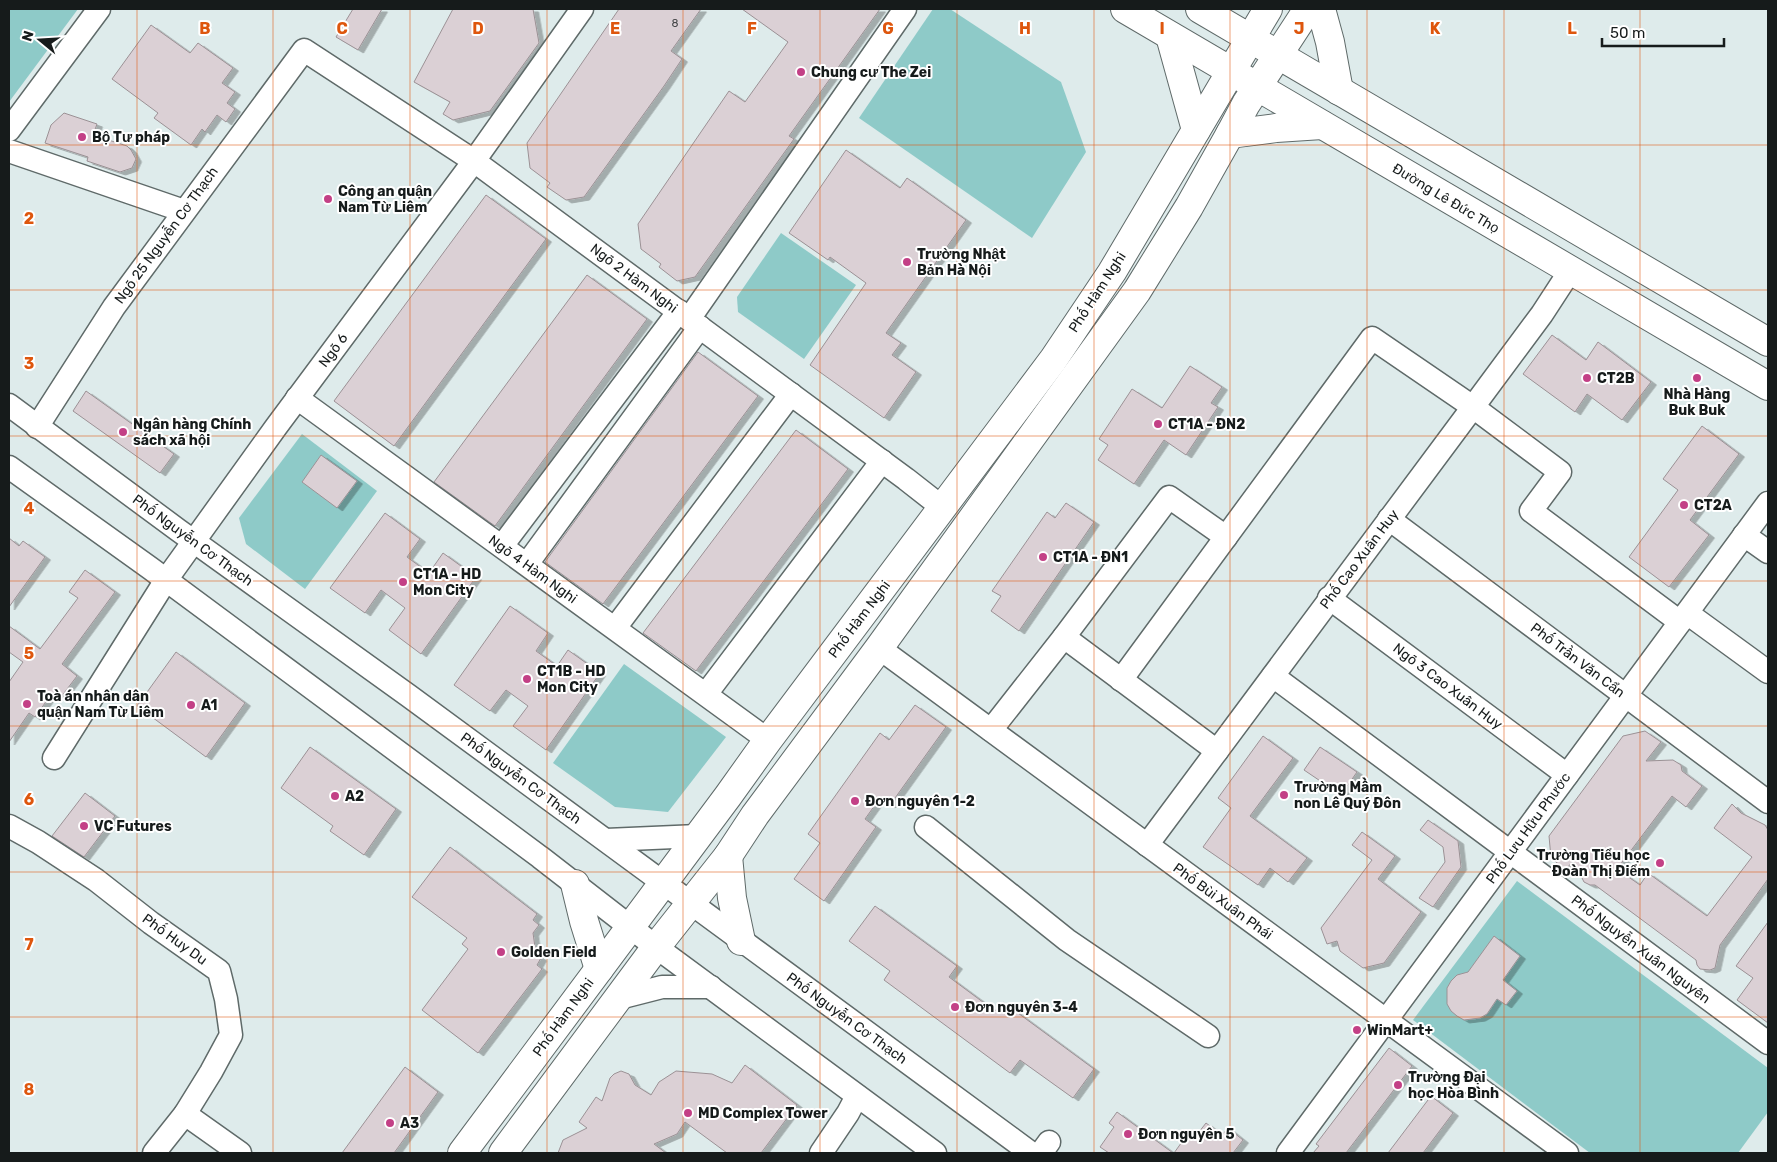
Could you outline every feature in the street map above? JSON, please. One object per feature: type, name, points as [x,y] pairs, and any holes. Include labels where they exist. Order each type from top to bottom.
[{"type":"main road","name":"Đường Lê Đức Thọ","points":[[1125,9],[1768,386]]},
{"type":"main road","points":[[1200,9],[1768,342]]},
{"type":"main road","name":"Phố Hàm Nghi","points":[[462,1153],[1052,360],[1112,272],[1268,9]]},
{"type":"main road","points":[[510,1151],[619,998],[728,856],[755,815],[879,648],[1137,291],[1189,207],[1246,104],[1308,9]]},
{"type":"main road","points":[[1321,9],[1330,42],[1339,91]]},
{"type":"main road","points":[[1170,36],[1196,130]]},
{"type":"main road","points":[[1230,134],[1322,124]]},
{"type":"main road","points":[[728,856],[732,898],[740,941]]},
{"type":"main road","points":[[575,884],[598,969]]},
{"type":"street","points":[[9,130],[99,9]]},
{"type":"street","points":[[474,160],[582,9]]},
{"type":"street","points":[[526,564],[689,319],[905,9]]},
{"type":"street","name":"Ngõ 2 Hàm Nghi","points":[[304,50],[474,160],[943,508]]},
{"type":"street","name":"Ngõ 25 Nguyễn Cơ Thạch","points":[[36,427],[114,307],[304,50]]},
{"type":"street","points":[[9,151],[184,211]]},
{"type":"street","name":"Ngõ 6","points":[[54,758],[166,580],[297,398],[474,160]]},
{"type":"street","name":"Phố Cao Xuân Huy","points":[[1147,845],[1472,407],[1570,271]]},
{"type":"street","points":[[502,546],[689,319]]},
{"type":"street","points":[[1121,680],[1372,338],[1472,407],[1560,472],[1531,512],[1683,617],[1768,672]]},
{"type":"street","points":[[615,628],[791,394]]},
{"type":"street","name":"Ngõ 4 Hàm Nghi","points":[[297,398],[768,740]]},
{"type":"street","points":[[1024,398],[1048,414]]},
{"type":"street","name":"Phố Nguyễn Cơ Thạch","points":[[9,405],[36,427],[606,840],[740,941],[1040,1149]]},
{"type":"street","points":[[706,694],[882,461]]},
{"type":"street","points":[[9,467],[166,580],[540,856],[656,948],[935,1153]]},
{"type":"street","points":[[991,730],[1064,637],[1169,497],[1226,537]]},
{"type":"street","name":"Phố Lưu Hữu Phước","points":[[1288,1153],[1768,503]]},
{"type":"street","name":"Phố Trần Văn Cẩn","points":[[1388,519],[1768,802]]},
{"type":"street","points":[[1744,535],[1768,552]]},
{"type":"street","name":"Ngõ 3 Cao Xuân Huy","points":[[1330,598],[1567,775]]},
{"type":"street","points":[[1064,637],[1216,751]]},
{"type":"street","name":"Phố Bùi Xuân Phái","points":[[879,648],[1567,1153]]},
{"type":"street","name":"Phố Nguyễn Xuân Nguyên","points":[[1273,676],[1768,1043]]},
{"type":"street","name":"Phố Huy Du","points":[[9,826],[38,842],[96,880],[151,923],[219,971],[232,1035],[212,1072],[185,1114],[154,1153]]},
{"type":"street","points":[[926,827],[1067,940],[1208,1036]]},
{"type":"street","points":[[606,840],[698,836]]},
{"type":"street","points":[[619,998],[662,987],[711,987]]},
{"type":"street","points":[[821,1153],[857,1096]]},
{"type":"street","points":[[185,1114],[240,1153]]},
{"type":"shaded area","points":[[9,9],[78,9],[9,102]]},
{"type":"shaded area","points":[[933,9],[950,9],[1061,82],[1086,152],[1032,238],[859,118]]},
{"type":"shaded area","points":[[781,233],[856,285],[804,359],[738,312],[737,297]]},
{"type":"shaded area","points":[[302,434],[377,491],[305,589],[246,544],[239,518]]},
{"type":"shaded area","points":[[624,664],[726,737],[668,812],[615,807],[553,763]]},
{"type":"shaded area","points":[[1517,881],[1768,1068],[1768,1112],[1738,1153],[1590,1153],[1413,1020]]},
{"type":"building","points":[[353,9],[382,9],[358,50],[336,37]]},
{"type":"building","points":[[453,9],[533,9],[539,43],[490,111],[453,120],[443,114],[450,102],[414,82]]},
{"type":"building","points":[[619,9],[701,9],[671,51],[682,59],[664,86],[584,197],[566,200],[547,187],[550,183],[530,168],[527,143]]},
{"type":"building","points":[[742,9],[880,9],[789,136],[794,139],[695,277],[677,281],[659,267],[661,264],[641,249],[638,224],[729,91],[745,102],[788,42]]},
{"type":"building","points":[[151,25],[190,53],[198,43],[233,68],[222,83],[235,92],[227,103],[235,109],[226,122],[217,115],[205,132],[202,129],[191,145],[154,118],[158,113],[112,79]]},
{"type":"building","points":[[64,113],[97,124],[93,135],[127,146],[136,159],[132,168],[120,172],[87,161],[88,157],[45,143],[51,125]]},
{"type":"building","points":[[846,150],[900,188],[907,178],[966,220],[886,333],[901,343],[892,355],[916,372],[884,418],[810,365],[866,283],[830,257],[828,260],[789,233]]},
{"type":"building","points":[[486,195],[546,239],[394,446],[334,401]]},
{"type":"building","points":[[587,275],[647,319],[495,526],[434,482]]},
{"type":"building","name":"CT2B","points":[[1552,335],[1586,360],[1598,342],[1651,382],[1622,420],[1587,394],[1575,412],[1523,374]]},
{"type":"building","points":[[698,352],[758,396],[603,604],[545,562]]},
{"type":"building","name":"CT1A - ĐN2","points":[[1190,366],[1222,387],[1211,403],[1218,407],[1186,455],[1164,440],[1134,484],[1098,460],[1108,445],[1099,439],[1132,389],[1162,408]]},
{"type":"building","name":"Ngân hàng Chính sách xã hội","points":[[86,391],[174,454],[160,473],[73,411]]},
{"type":"building","name":"CT2A","points":[[1702,426],[1739,454],[1690,520],[1709,535],[1669,587],[1629,557],[1678,490],[1663,479]]},
{"type":"building","points":[[796,430],[848,469],[696,671],[643,633]]},
{"type":"building","points":[[321,455],[357,481],[337,508],[302,482]]},
{"type":"building","name":"CT1A - ĐN1","points":[[1066,503],[1094,522],[1019,631],[991,611],[1001,596],[992,591],[1047,512],[1055,518]]},
{"type":"building","name":"CT1A - HD Mon City","points":[[385,513],[420,539],[407,557],[429,573],[443,553],[476,577],[421,654],[389,630],[405,608],[381,590],[365,613],[330,588]]},
{"type":"building","points":[[9,538],[19,546],[23,541],[45,557],[9,607]]},
{"type":"building","points":[[85,570],[115,592],[62,664],[77,676],[61,697],[53,692],[35,717],[29,713],[9,742],[9,682],[23,662],[9,652],[9,626],[40,649],[78,598],[69,592]]},
{"type":"building","name":"CT1B - HD Mon City","points":[[510,606],[548,633],[536,651],[557,666],[568,650],[600,673],[546,750],[513,726],[528,706],[506,690],[490,711],[454,685]]},
{"type":"building","name":"A1","points":[[176,652],[245,703],[206,757],[137,706]]},
{"type":"building","name":"Đơn nguyên 1-2","points":[[915,705],[946,727],[890,805],[880,798],[865,819],[876,827],[824,901],[794,879],[820,843],[808,834],[880,733],[889,740]]},
{"type":"building","points":[[1645,731],[1661,742],[1646,761],[1673,760],[1681,765],[1682,771],[1702,786],[1686,807],[1672,796],[1617,869],[1640,885],[1648,873],[1707,916],[1752,857],[1714,828],[1732,804],[1741,813],[1765,825],[1768,830],[1768,879],[1720,945],[1715,968],[1710,970],[1700,969],[1696,960],[1595,885],[1584,882],[1573,860],[1566,870],[1551,858],[1549,836],[1623,736]]},
{"type":"building","points":[[1263,736],[1293,758],[1250,816],[1307,858],[1288,882],[1270,868],[1258,885],[1203,847],[1231,808],[1218,798]]},
{"type":"building","name":"A2","points":[[310,747],[396,809],[364,855],[330,831],[333,826],[281,788]]},
{"type":"building","points":[[1320,747],[1357,772],[1341,795],[1304,770]]},
{"type":"building","name":"VC Futures","points":[[85,793],[115,816],[84,857],[52,836]]},
{"type":"building","points":[[1428,820],[1458,841],[1461,867],[1433,907],[1419,898],[1445,862],[1443,847],[1420,830]]},
{"type":"building","points":[[1362,832],[1395,856],[1378,879],[1421,912],[1384,963],[1363,968],[1340,951],[1337,941],[1327,944],[1321,928],[1372,860],[1352,845]]},
{"type":"building","name":"Golden Field","points":[[450,847],[537,914],[533,920],[539,925],[533,933],[536,954],[541,958],[537,965],[542,969],[478,1053],[422,1010],[468,949],[462,944],[467,938],[412,897]]},
{"type":"building","name":"Đơn nguyên 3-4","points":[[875,906],[957,966],[949,977],[995,1011],[1003,1002],[1094,1069],[1073,1098],[1020,1060],[1010,1073],[884,980],[890,971],[849,941]]},
{"type":"building","points":[[1768,922],[1768,1023],[1737,1000],[1753,978],[1736,966]]},
{"type":"building","points":[[1494,936],[1520,956],[1503,980],[1517,991],[1506,1005],[1497,999],[1487,1014],[1480,1018],[1464,1020],[1451,1011],[1447,1004],[1447,988],[1457,975],[1468,972]]},
{"type":"building","points":[[1389,1048],[1412,1066],[1346,1153],[1313,1153],[1319,1146],[1316,1144]]},
{"type":"building","name":"MD Complex Tower","points":[[745,1065],[797,1105],[761,1153],[727,1153],[685,1122],[677,1134],[654,1144],[666,1153],[558,1153],[563,1140],[587,1128],[579,1122],[596,1097],[602,1101],[610,1078],[614,1074],[621,1071],[629,1074],[635,1085],[651,1095],[659,1082],[676,1071],[712,1074],[732,1083]]},
{"type":"building","name":"A3","points":[[405,1067],[438,1092],[394,1153],[342,1153]]},
{"type":"building","points":[[1431,1096],[1453,1113],[1423,1153],[1388,1153]]},
{"type":"building","points":[[1117,1112],[1173,1153],[1109,1153],[1100,1147],[1114,1127],[1109,1123]]},
{"type":"building","points":[[1206,1123],[1222,1135],[1228,1128],[1243,1140],[1233,1153],[1174,1153],[1189,1132],[1195,1137]]},
{"type":"place","name":"Chung cư The Zei","points":[[801,72]]},
{"type":"place","name":"Bộ Tư pháp","points":[[82,137]]},
{"type":"place","name":"Công an quận Nam Từ Liêm","points":[[328,199]]},
{"type":"place","name":"Trường Nhật Bản Hà Nội","points":[[907,262]]},
{"type":"place","name":"CT2B","points":[[1587,378]]},
{"type":"place","name":"Nhà Hàng Buk Buk","points":[[1697,378]]},
{"type":"place","name":"CT1A - ĐN2","points":[[1158,424]]},
{"type":"place","name":"Ngân hàng Chính sách xã hội","points":[[123,432]]},
{"type":"place","name":"CT2A","points":[[1684,505]]},
{"type":"place","name":"CT1A - ĐN1","points":[[1043,557]]},
{"type":"place","name":"CT1A - HD Mon City","points":[[403,582]]},
{"type":"place","name":"CT1B - HD Mon City","points":[[527,679]]},
{"type":"place","name":"Toà án nhân dân quận Nam Từ Liêm","points":[[27,704]]},
{"type":"place","name":"A1","points":[[191,705]]},
{"type":"place","name":"Trường Mầm non Lê Quý Đôn","points":[[1284,795]]},
{"type":"place","name":"A2","points":[[335,796]]},
{"type":"place","name":"Đơn nguyên 1-2","points":[[855,801]]},
{"type":"place","name":"VC Futures","points":[[84,826]]},
{"type":"place","name":"Trường Tiểu học Đoàn Thị Điểm","points":[[1660,863]]},
{"type":"place","name":"Golden Field","points":[[501,952]]},
{"type":"place","name":"Đơn nguyên 3-4","points":[[955,1007]]},
{"type":"place","name":"WinMart+","points":[[1357,1030]]},
{"type":"place","name":"Trường Đại học Hòa Bình","points":[[1398,1085]]},
{"type":"place","name":"MD Complex Tower","points":[[688,1113]]},
{"type":"place","name":"A3","points":[[390,1123]]},
{"type":"place","name":"Đơn nguyên 5","points":[[1128,1134]]}]
